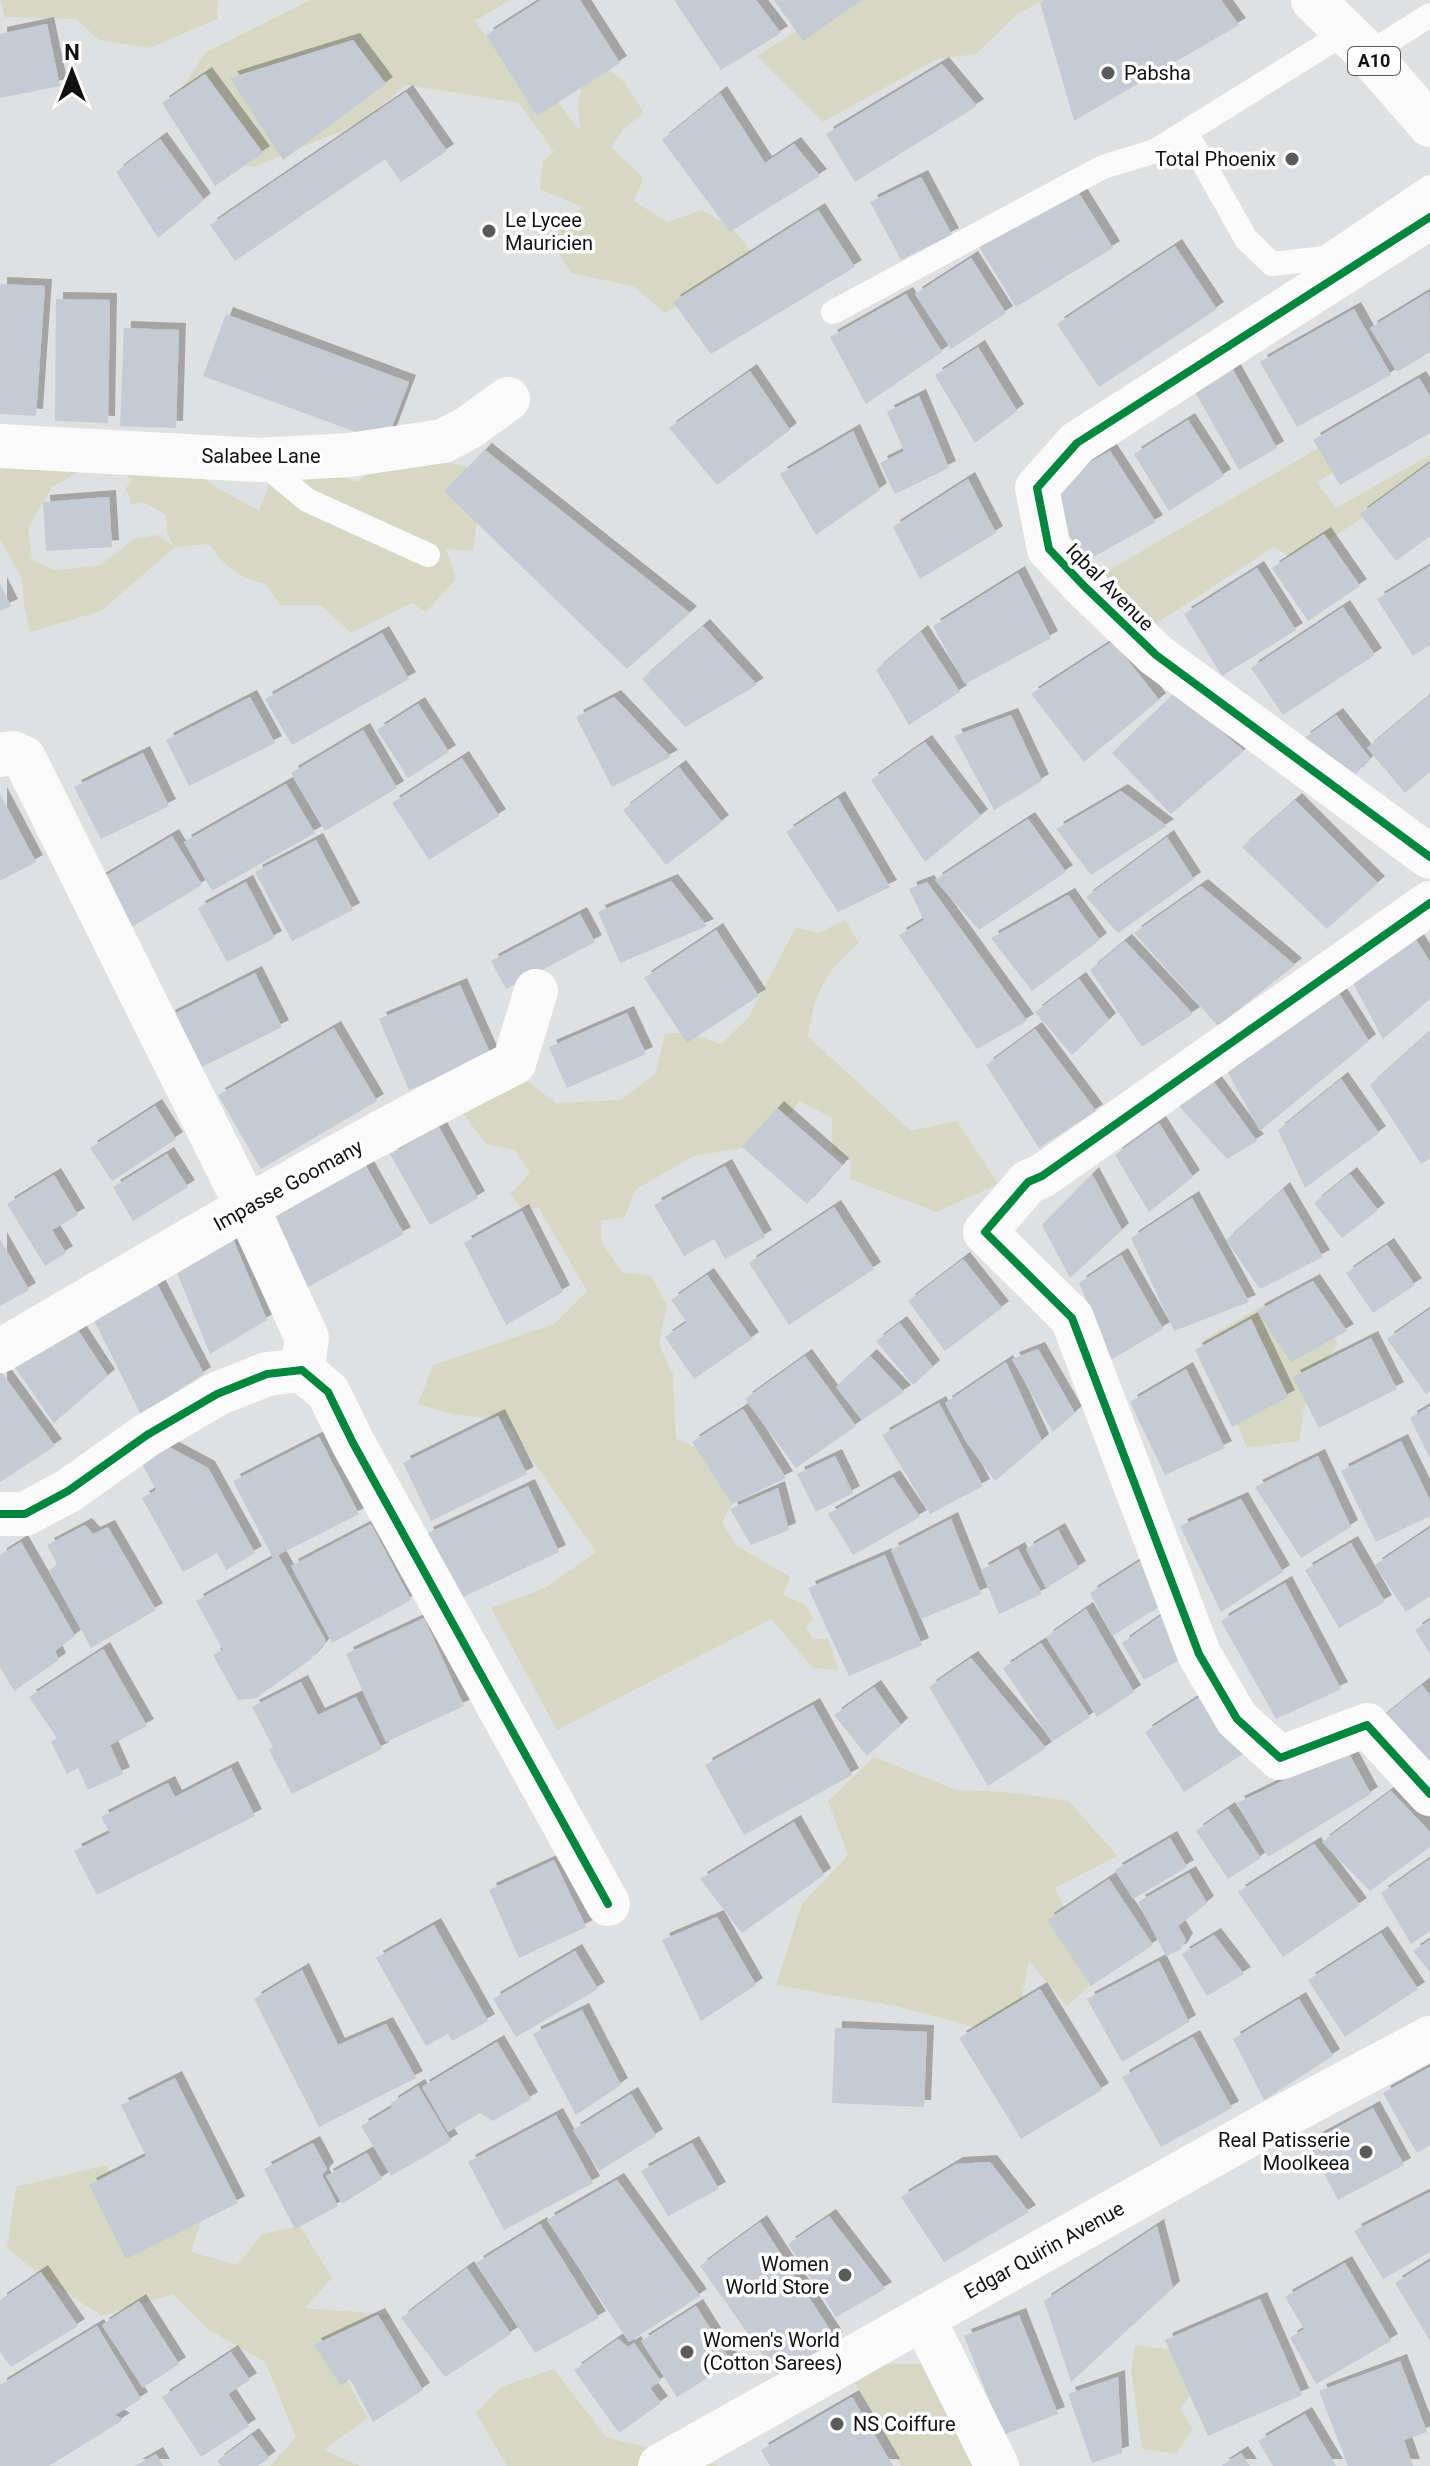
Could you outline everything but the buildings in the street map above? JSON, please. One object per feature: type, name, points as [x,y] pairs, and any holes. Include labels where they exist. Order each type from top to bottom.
[{"type":"street","name":"A10","points":[[1313,0],[1357,43],[1430,125]]},
{"type":"street","name":"Iqbal Avenue","points":[[1430,217],[1077,443],[1037,488],[1049,549],[1156,655],[1430,857]]},
{"type":"street","name":"Salabee Lane","points":[[0,446],[258,460],[349,455],[443,441],[468,428],[508,399]]},
{"type":"street","points":[[0,755],[13,753],[24,758],[247,1207],[307,1338],[302,1370]]},
{"type":"street","points":[[1430,903],[1042,1176],[1028,1182],[985,1232],[1072,1318],[1199,1654],[1237,1719],[1280,1758],[1367,1725],[1430,1794]]},
{"type":"street","name":"Impasse Goomany","points":[[0,1351],[247,1207],[514,1063],[536,991]]},
{"type":"street","points":[[0,1514],[25,1514],[46,1503],[147,1435],[217,1394],[267,1374],[302,1370],[328,1392],[360,1457],[608,1904]]},
{"type":"street","name":"Edgar Quirin Avenue","points":[[682,2461],[923,2318],[1272,2122],[1430,2038]]},
{"type":"street","points":[[923,2318],[997,2466]]},
{"type":"lane","points":[[833,312],[1103,167],[1155,151],[1357,43],[1430,15]]},
{"type":"lane","points":[[1186,132],[1246,239],[1272,264],[1325,258],[1430,187]]},
{"type":"lane","points":[[258,460],[307,500],[428,555]]},
{"type":"green space","points":[[0,0],[218,0],[217,19],[150,48],[99,40],[76,19],[5,17]]},
{"type":"green space","points":[[310,0],[510,0],[475,21],[539,107],[555,98],[580,131],[578,103],[583,80],[604,65],[625,83],[644,113],[623,129],[611,147],[643,178],[634,201],[667,222],[702,210],[731,227],[757,258],[720,284],[665,313],[633,286],[571,273],[554,245],[562,222],[583,207],[540,189],[543,161],[554,152],[519,103],[406,85],[361,123],[254,167],[199,156],[178,94],[206,52]]},
{"type":"green space","points":[[846,0],[1044,0],[1017,14],[976,54],[937,59],[823,122],[757,56]]},
{"type":"green space","points":[[1322,446],[1338,469],[1317,482],[1336,508],[1430,455],[1430,475],[1297,560],[1274,547],[1140,634],[1087,583]]},
{"type":"green space","points":[[390,454],[466,466],[479,508],[473,551],[446,549],[456,579],[426,612],[412,603],[351,633],[321,605],[280,605],[266,584],[233,570],[209,544],[175,547],[101,611],[30,632],[22,579],[0,539],[0,460],[80,471],[52,487],[28,528],[32,560],[55,570],[99,566],[134,539],[158,535],[173,546],[167,532],[166,515],[145,503],[130,504],[125,489],[133,479],[114,470],[188,462],[212,485],[259,511],[270,483],[305,464],[358,482]]},
{"type":"green space","points":[[845,920],[859,943],[837,964],[823,984],[808,1037],[911,1131],[957,1121],[998,1184],[937,1212],[850,1179],[851,1161],[832,1153],[832,1118],[799,1101],[790,1115],[759,1126],[755,1146],[694,1156],[635,1190],[625,1217],[601,1221],[602,1243],[622,1272],[651,1276],[667,1305],[659,1345],[673,1374],[676,1438],[712,1456],[738,1494],[722,1522],[736,1545],[790,1577],[783,1595],[806,1605],[813,1619],[806,1627],[813,1639],[828,1639],[838,1670],[813,1668],[771,1619],[557,1730],[491,1608],[545,1588],[596,1552],[504,1419],[456,1415],[418,1404],[433,1365],[554,1324],[587,1291],[539,1208],[521,1208],[510,1194],[530,1173],[515,1150],[486,1144],[453,1100],[519,1075],[556,1103],[621,1100],[655,1074],[665,1034],[685,1032],[721,1044],[748,1018],[796,927],[818,933]]},
{"type":"green space","points":[[1317,1286],[1337,1345],[1308,1385],[1299,1441],[1247,1448],[1203,1340],[1268,1303]]},
{"type":"green space","points":[[874,1757],[956,1790],[1007,1792],[1069,1801],[1117,1856],[1055,1888],[1098,1978],[1067,2006],[1029,1961],[1021,2002],[983,2029],[895,2006],[776,1985],[802,1904],[848,1855],[828,1801]]},
{"type":"green space","points":[[106,2165],[141,2224],[204,2212],[191,2252],[237,2265],[262,2234],[300,2226],[332,2278],[305,2308],[393,2315],[328,2347],[368,2418],[324,2450],[360,2466],[270,2466],[296,2437],[265,2362],[208,2329],[173,2294],[102,2316],[43,2277],[7,2248],[16,2187]]},
{"type":"green space","points":[[1135,2345],[1188,2352],[1203,2377],[1180,2409],[1193,2429],[1176,2454],[1142,2449],[1131,2370]]},
{"type":"green space","points":[[887,2364],[925,2364],[979,2466],[901,2466],[855,2383]]},
{"type":"green space","points":[[554,2369],[606,2437],[719,2466],[507,2466],[476,2413],[501,2387]]},
{"type":"cycle path","points":[[1430,217],[1077,443],[1037,488],[1049,549],[1156,655],[1430,857]]},
{"type":"cycle path","points":[[1430,903],[1042,1176],[1028,1182],[985,1232],[1072,1318],[1199,1654],[1237,1719],[1280,1758],[1367,1725],[1430,1794]]},
{"type":"cycle path","points":[[0,1514],[25,1514],[68,1491],[147,1435],[217,1394],[267,1374],[302,1370],[328,1392],[353,1443],[608,1904]]},
{"type":"place","name":"Pabsha","points":[[1108,73]]},
{"type":"place","name":"Total Phoenix","points":[[1292,159]]},
{"type":"place","name":"Le Lycee Mauricien","points":[[489,231]]},
{"type":"place","name":"Real Patisserie Moolkeea","points":[[1366,2152]]},
{"type":"place","name":"Women World Store","points":[[845,2275]]},
{"type":"place","name":"Women's World (Cotton Sarees)","points":[[687,2352]]},
{"type":"place","name":"NS Coiffure","points":[[837,2424]]}]
